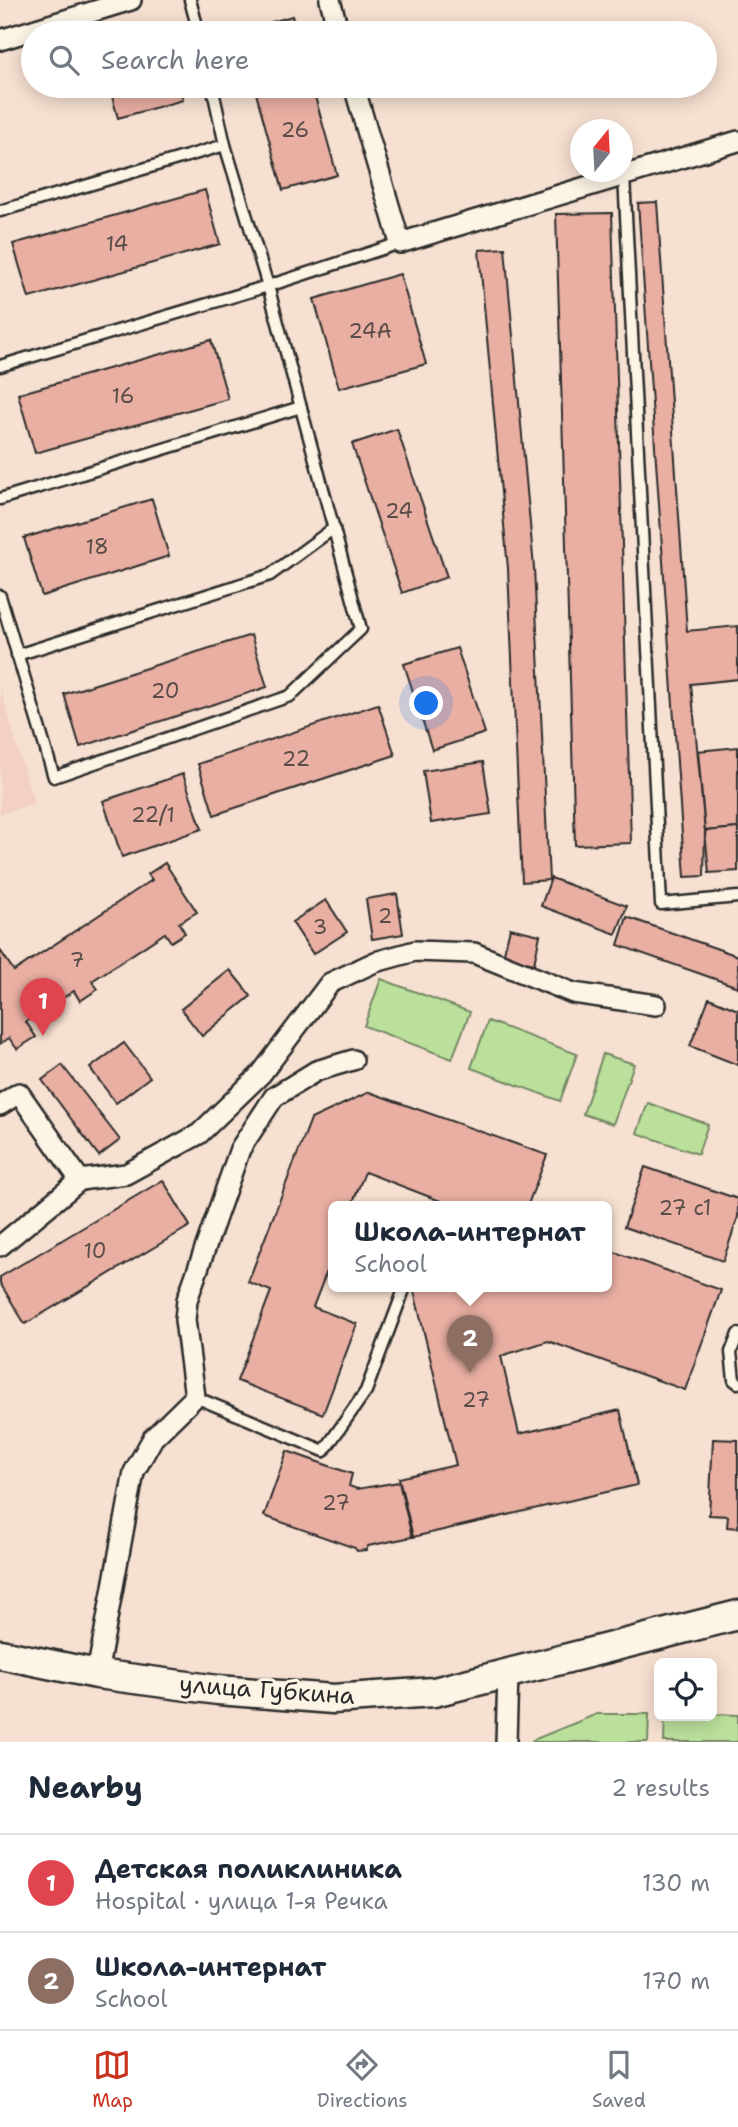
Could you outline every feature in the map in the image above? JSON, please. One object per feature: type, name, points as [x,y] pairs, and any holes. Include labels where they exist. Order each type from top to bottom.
[{"type":"street","points":[[62,21],[131,0]]},
{"type":"street","points":[[330,0],[336,21]]},
{"type":"street","points":[[0,40],[21,34]]},
{"type":"street","points":[[358,98],[400,243],[604,182]]},
{"type":"street","points":[[633,173],[738,143]]},
{"type":"street","points":[[3,1237],[79,1180],[126,1174],[199,1134],[261,1074],[330,984],[375,962],[415,951],[474,953],[573,993],[656,1005]]},
{"type":"street","points":[[97,1674],[134,1472],[153,1438],[195,1397],[185,1320],[187,1300],[240,1149],[274,1097],[316,1071],[353,1060]]},
{"type":"street","points":[[0,1105],[19,1093],[79,1180]]},
{"type":"street","name":"улица Губкина","points":[[0,1654],[97,1674],[218,1690],[333,1699],[434,1692],[738,1615]]},
{"type":"street","points":[[506,1742],[508,1674]]},
{"type":"lane","points":[[190,0],[196,21]]},
{"type":"lane","points":[[0,596],[54,777],[290,696],[360,629],[268,286],[225,145],[215,98]]},
{"type":"lane","points":[[0,211],[225,145]]},
{"type":"lane","points":[[624,182],[662,904],[738,897]]},
{"type":"lane","points":[[0,366],[268,286],[400,243]]},
{"type":"lane","points":[[0,499],[301,407]]},
{"type":"lane","points":[[17,655],[270,575],[334,528]]},
{"type":"lane","points":[[195,1397],[324,1451],[366,1391],[403,1292]]},
{"type":"lane","points":[[738,1334],[731,1352],[734,1380],[738,1383]]},
{"type":"shaded area","points":[[0,687],[34,804],[0,814]]},
{"type":"green space","points":[[381,979],[470,1012],[452,1059],[364,1026]]},
{"type":"green space","points":[[488,1021],[577,1054],[560,1101],[471,1068]]},
{"type":"green space","points":[[603,1054],[634,1064],[613,1124],[583,1114]]},
{"type":"green space","points":[[648,1103],[708,1124],[698,1154],[637,1133]]},
{"type":"green space","points":[[597,1714],[649,1714],[648,1742],[532,1742],[533,1740]]},
{"type":"green space","points":[[717,1714],[738,1715],[738,1742],[664,1742],[665,1721],[717,1721]]},
{"type":"building","points":[[292,16],[293,21],[275,21]]},
{"type":"building","points":[[112,98],[182,98],[183,100],[118,118]]},
{"type":"building","points":[[257,98],[315,98],[337,175],[283,190]]},
{"type":"building","points":[[205,190],[220,244],[29,298],[13,244]]},
{"type":"building","points":[[657,202],[687,631],[738,626],[738,679],[691,684],[705,831],[704,876],[685,877],[638,203]]},
{"type":"building","points":[[612,213],[631,843],[575,845],[556,214]]},
{"type":"building","points":[[505,248],[534,568],[549,880],[522,882],[508,569],[479,250]]},
{"type":"building","points":[[400,274],[426,364],[339,388],[314,299]]},
{"type":"building","points":[[211,340],[228,399],[35,453],[18,394]]},
{"type":"building","points":[[397,429],[447,577],[402,593],[352,444]]},
{"type":"building","points":[[152,499],[169,556],[42,596],[24,538]]},
{"type":"building","points":[[251,635],[267,687],[80,747],[64,694]]},
{"type":"building","points":[[457,648],[485,733],[432,750],[404,664]]},
{"type":"building","points":[[378,704],[395,755],[214,815],[198,764]]},
{"type":"building","points":[[738,747],[738,828],[705,831],[698,751]]},
{"type":"building","points":[[483,762],[491,814],[431,823],[423,771]]},
{"type":"building","points":[[183,774],[202,829],[122,857],[103,801]]},
{"type":"building","points":[[738,828],[738,871],[709,873],[705,831]]},
{"type":"building","points":[[165,863],[197,912],[179,923],[185,933],[171,942],[165,933],[92,981],[98,989],[80,1001],[74,991],[26,1022],[36,1037],[17,1049],[9,1038],[0,1044],[0,950],[14,971],[152,880],[148,874]]},
{"type":"building","points":[[551,878],[627,906],[616,934],[541,906]]},
{"type":"building","points":[[397,894],[403,934],[372,939],[366,899]]},
{"type":"building","points":[[326,900],[347,932],[313,954],[292,922]]},
{"type":"building","points":[[627,917],[738,956],[738,987],[618,945]]},
{"type":"building","points":[[510,928],[540,935],[534,964],[503,957]]},
{"type":"building","points":[[230,970],[251,996],[202,1036],[181,1009]]},
{"type":"building","points":[[709,998],[738,1010],[738,1065],[690,1046]]},
{"type":"building","points":[[124,1043],[150,1077],[116,1103],[90,1068]]},
{"type":"building","points":[[62,1065],[120,1140],[99,1156],[42,1080]]},
{"type":"building","points":[[369,1092],[547,1155],[529,1201],[440,1201],[365,1172],[353,1201],[328,1201],[328,1268],[313,1307],[357,1324],[323,1414],[237,1381],[271,1291],[248,1282],[311,1119]]},
{"type":"building","points":[[645,1167],[738,1199],[738,1217],[723,1261],[624,1227]]},
{"type":"building","points":[[163,1180],[190,1226],[25,1324],[0,1283],[0,1277]]},
{"type":"building","points":[[612,1251],[721,1290],[685,1390],[548,1341],[501,1356],[519,1434],[620,1410],[637,1485],[413,1537],[399,1478],[456,1465],[414,1292],[612,1292]]},
{"type":"building","points":[[713,1439],[738,1440],[738,1528],[727,1527],[728,1516],[709,1515]]},
{"type":"building","points":[[287,1451],[352,1474],[349,1486],[357,1489],[399,1482],[412,1537],[368,1546],[366,1550],[357,1551],[355,1548],[264,1516]]},
{"type":"place","name":"Детская поликлиника","points":[[43,1036]]},
{"type":"place","name":"Школа-интернат","points":[[470,1373]]}]
